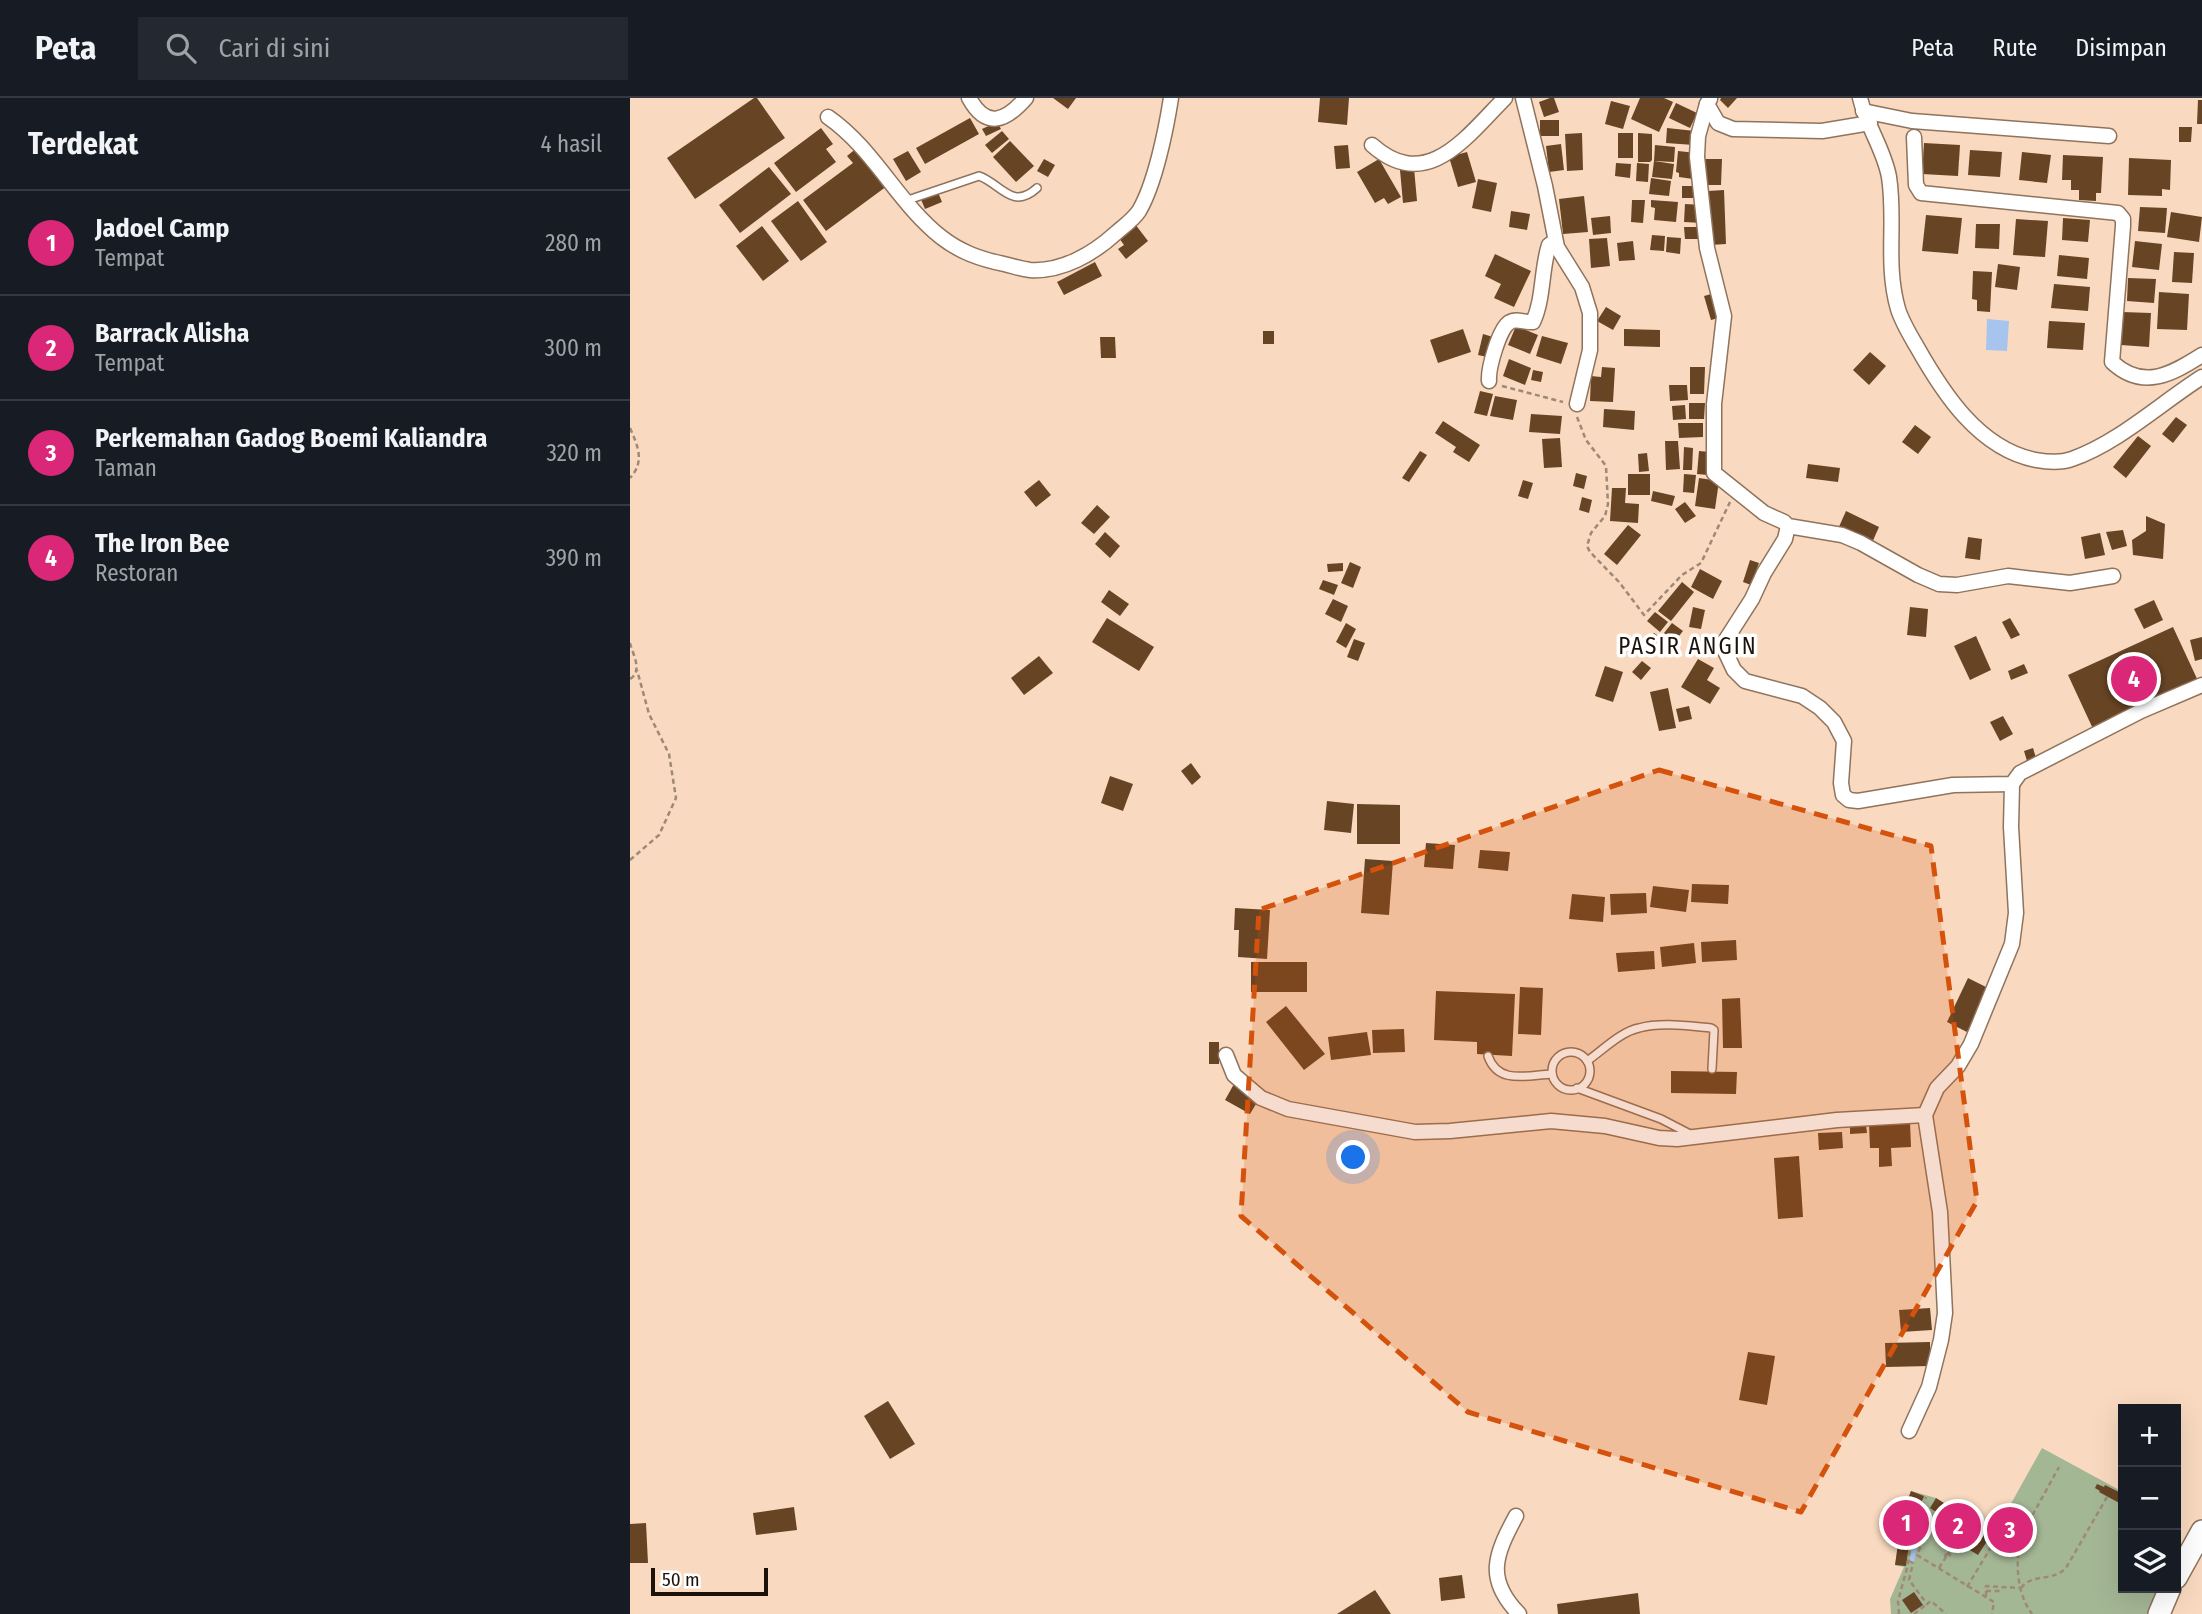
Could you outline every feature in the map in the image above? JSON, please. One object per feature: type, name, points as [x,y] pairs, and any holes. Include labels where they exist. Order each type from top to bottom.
[{"type":"main road","points":[[2181,1569],[2202,1531]]},
{"type":"main road","points":[[2159,1614],[2168,1593]]},
{"type":"street","points":[[969,98],[980,115],[993,119],[1006,116],[1026,98]]},
{"type":"street","points":[[828,117],[847,130],[863,147],[905,201],[939,235],[973,257],[1034,270],[1064,265],[1108,240],[1138,212],[1148,191],[1171,98]]},
{"type":"street","points":[[1372,145],[1401,162],[1432,162],[1452,149],[1505,98]]},
{"type":"street","points":[[1523,98],[1545,186],[1555,242],[1582,287],[1590,313],[1590,350],[1577,404]]},
{"type":"street","points":[[1709,101],[1718,123],[1733,129],[1822,131],[1865,110],[1912,121],[2109,136]]},
{"type":"street","points":[[1709,101],[1698,136],[1697,157],[1707,248],[1724,316],[1714,404],[1714,473],[1764,513],[1788,526],[1842,535],[1939,584],[1957,585],[2008,576],[2070,583],[2113,576]]},
{"type":"street","points":[[1865,110],[1889,176],[1889,251],[1892,283],[1899,312],[1943,390],[1976,429],[2025,458],[2046,462],[2071,460],[2101,444],[2202,377]]},
{"type":"street","points":[[1913,137],[1916,185],[1921,193],[2118,213],[2123,219],[2123,226],[2112,362],[2139,378],[2157,378],[2202,355]]},
{"type":"street","points":[[1489,381],[1498,341],[1505,327],[1515,320],[1531,323],[1538,311],[1545,257],[1549,245],[1555,242]]},
{"type":"street","points":[[1788,526],[1785,539],[1727,638],[1725,651],[1734,670],[1745,681],[1802,696],[1834,722],[1844,741],[1841,783],[1845,798],[1858,802],[1952,785],[2012,784]]},
{"type":"street","points":[[1909,1431],[1929,1387],[1945,1313],[1940,1212],[1925,1115],[1937,1088],[1958,1066],[1971,1044],[2012,944],[2015,913],[2012,784],[2016,776],[2032,766],[2141,710],[2202,685]]},
{"type":"street","points":[[1226,1055],[1234,1075],[1261,1098],[1288,1109],[1415,1132],[1551,1121],[1605,1126],[1659,1138],[1837,1120],[1925,1115]]},
{"type":"street","points":[[1516,1516],[1501,1543],[1496,1570],[1505,1600],[1519,1614]]},
{"type":"lane","points":[[905,201],[979,176],[1014,197],[1027,195],[1037,188]]},
{"type":"lane","points":[[1587,1061],[1626,1033],[1638,1028],[1711,1027],[1714,1030],[1712,1069]]},
{"type":"lane","points":[[1577,1088],[1583,1085],[1590,1074],[1587,1061],[1577,1053],[1564,1053],[1554,1061],[1552,1074],[1558,1085],[1577,1088],[1661,1119],[1694,1136]]},
{"type":"lane","points":[[1488,1056],[1499,1074],[1552,1074]]},
{"type":"path","points":[[1489,381],[1551,401],[1577,404],[1577,419],[1581,430],[1606,467],[1608,504],[1605,516],[1587,540],[1587,546],[1644,615],[1682,575],[1701,563],[1735,492]]},
{"type":"path","points":[[630,428],[639,456],[637,468],[630,478]]},
{"type":"path","points":[[630,643],[649,714],[669,754],[676,798],[659,835],[630,860]]},
{"type":"path","points":[[630,679],[635,676],[637,670]]},
{"type":"path","points":[[1967,1587],[2003,1527],[2032,1516],[2059,1467]]},
{"type":"path","points":[[1899,1614],[1898,1601],[1908,1563],[1911,1533],[1926,1497]]},
{"type":"path","points":[[1986,1598],[1986,1586],[2021,1588],[2030,1579],[2061,1574],[2108,1497]]},
{"type":"path","points":[[1920,1512],[1937,1523]]},
{"type":"path","points":[[2026,1519],[2018,1553],[2021,1588],[2025,1604],[2032,1614]]},
{"type":"path","points":[[1932,1520],[1917,1555],[1994,1602],[1993,1613]]},
{"type":"path","points":[[1939,1568],[1956,1542]]},
{"type":"path","points":[[1981,1550],[1987,1554]]},
{"type":"path","points":[[1908,1563],[1913,1563],[1909,1580],[1927,1604]]},
{"type":"path","points":[[1986,1591],[1998,1592]]},
{"type":"path","points":[[1914,1614],[1931,1601],[1946,1614]]},
{"type":"highlighted area","points":[[1659,770],[1931,846],[1977,1201],[1801,1512],[1468,1412],[1241,1216],[1259,910]]},
{"type":"green space","points":[[2042,1448],[2118,1489],[2118,1593],[2157,1593],[2147,1614],[1891,1614],[1890,1599],[1904,1567],[1895,1565],[1900,1533],[1896,1532],[1911,1491],[1936,1498],[1984,1528],[1987,1524],[1995,1528]]},
{"type":"water","points":[[1987,319],[2009,321],[2007,351],[1986,350]]},
{"type":"building","points":[[757,98],[785,138],[695,199],[667,158]]},
{"type":"building","points":[[1053,98],[1076,98],[1068,109]]},
{"type":"building","points":[[1320,98],[1349,98],[1347,125],[1318,122]]},
{"type":"building","points":[[1554,98],[1559,112],[1544,117],[1539,102]]},
{"type":"building","points":[[1640,98],[1664,98],[1673,102],[1659,132],[1631,119]]},
{"type":"building","points":[[1721,98],[1737,98],[1728,108]]},
{"type":"building","points":[[2198,100],[2202,100],[2202,124],[2197,124]]},
{"type":"building","points":[[1611,101],[1630,106],[1623,129],[1605,124]]},
{"type":"building","points":[[1676,103],[1697,113],[1690,128],[1669,118]]},
{"type":"building","points":[[970,118],[979,134],[925,164],[916,148]]},
{"type":"building","points":[[1540,120],[1559,120],[1559,136],[1540,136]]},
{"type":"building","points":[[997,122],[1001,129],[986,136],[982,129]]},
{"type":"building","points":[[2179,127],[2192,127],[2191,142],[2179,142]]},
{"type":"building","points":[[821,128],[833,144],[826,149],[836,162],[796,192],[774,163]]},
{"type":"building","points":[[1667,128],[1695,131],[1694,145],[1666,143]]},
{"type":"building","points":[[1002,131],[1009,139],[992,153],[985,145]]},
{"type":"building","points":[[1582,133],[1583,170],[1567,171],[1565,134]]},
{"type":"building","points":[[1618,133],[1633,133],[1633,158],[1618,158]]},
{"type":"building","points":[[1638,133],[1652,134],[1650,162],[1638,162]]},
{"type":"building","points":[[1010,141],[1034,166],[1016,182],[993,157]]},
{"type":"building","points":[[1924,143],[1960,145],[1958,176],[1922,174]]},
{"type":"building","points":[[1561,144],[1564,170],[1549,172],[1546,146]]},
{"type":"building","points":[[1348,145],[1350,168],[1336,169],[1334,146]]},
{"type":"building","points":[[1655,145],[1675,147],[1674,162],[1654,161]]},
{"type":"building","points":[[858,147],[887,186],[826,231],[803,200],[853,163],[847,156]]},
{"type":"building","points":[[1970,150],[2002,152],[2000,177],[1968,175]]},
{"type":"building","points":[[908,151],[921,172],[906,181],[893,159]]},
{"type":"building","points":[[1678,151],[1696,153],[1693,179],[1679,177],[1676,172]]},
{"type":"building","points":[[1467,152],[1476,182],[1458,187],[1449,157]]},
{"type":"building","points":[[2022,152],[2051,155],[2047,183],[2019,180]]},
{"type":"building","points":[[2063,155],[2103,157],[2101,193],[2096,193],[2096,201],[2079,200],[2079,190],[2071,190],[2071,180],[2062,180]]},
{"type":"building","points":[[2129,158],[2171,160],[2170,190],[2162,189],[2162,196],[2128,195]]},
{"type":"building","points":[[1044,159],[1055,165],[1048,177],[1037,171]]},
{"type":"building","points":[[1379,159],[1401,197],[1388,204],[1384,198],[1375,203],[1357,172]]},
{"type":"building","points":[[1705,159],[1722,159],[1721,185],[1705,185]]},
{"type":"building","points":[[1654,161],[1674,164],[1672,179],[1652,177]]},
{"type":"building","points":[[1616,163],[1631,164],[1630,178],[1615,176]]},
{"type":"building","points":[[1637,163],[1649,164],[1648,182],[1636,181]]},
{"type":"building","points":[[769,167],[791,194],[740,233],[719,205]]},
{"type":"building","points":[[1414,168],[1417,201],[1403,203],[1400,170]]},
{"type":"building","points":[[1651,178],[1671,181],[1669,196],[1649,194]]},
{"type":"building","points":[[1478,179],[1497,183],[1491,212],[1472,208]]},
{"type":"building","points":[[1682,186],[1700,186],[1700,198],[1682,198]]},
{"type":"building","points":[[937,190],[942,202],[925,209],[920,197]]},
{"type":"building","points":[[1724,190],[1726,244],[1710,245],[1708,191]]},
{"type":"building","points":[[1584,196],[1588,232],[1563,234],[1559,199]]},
{"type":"building","points":[[1632,200],[1645,200],[1643,223],[1631,222]]},
{"type":"building","points":[[1651,200],[1678,202],[1676,222],[1654,220],[1655,208],[1651,207]]},
{"type":"building","points":[[798,201],[827,242],[801,261],[771,221]]},
{"type":"building","points":[[1685,204],[1703,205],[1702,223],[1684,222]]},
{"type":"building","points":[[2140,207],[2167,208],[2165,233],[2138,231]]},
{"type":"building","points":[[1511,211],[1530,214],[1527,230],[1509,227]]},
{"type":"building","points":[[2171,212],[2202,217],[2199,242],[2167,237]]},
{"type":"building","points":[[1926,215],[1962,218],[1958,254],[1922,251]]},
{"type":"building","points":[[1610,216],[1611,233],[1593,235],[1591,218]]},
{"type":"building","points":[[2063,218],[2090,220],[2088,242],[2062,240]]},
{"type":"building","points":[[2016,219],[2048,221],[2045,257],[2013,255]]},
{"type":"building","points":[[1135,224],[1148,241],[1126,259],[1118,249],[1124,245],[1119,238]]},
{"type":"building","points":[[1976,224],[2000,224],[1999,249],[1975,248]]},
{"type":"building","points":[[762,226],[789,261],[763,281],[736,246]]},
{"type":"building","points":[[1684,227],[1699,227],[1699,239],[1685,239]]},
{"type":"building","points":[[1652,235],[1665,236],[1664,251],[1650,250]]},
{"type":"building","points":[[1667,237],[1681,238],[1680,254],[1666,252]]},
{"type":"building","points":[[1607,238],[1610,266],[1591,268],[1589,239]]},
{"type":"building","points":[[1633,241],[1635,260],[1619,261],[1617,243]]},
{"type":"building","points":[[2135,241],[2162,244],[2159,270],[2132,267]]},
{"type":"building","points":[[2174,252],[2194,253],[2192,283],[2172,282]]},
{"type":"building","points":[[1495,254],[1531,271],[1514,307],[1494,298],[1501,284],[1485,276]]},
{"type":"building","points":[[2059,255],[2089,258],[2087,279],[2057,276]]},
{"type":"building","points":[[1095,262],[1102,276],[1064,295],[1057,282]]},
{"type":"building","points":[[1998,264],[2020,267],[2017,290],[1995,287]]},
{"type":"building","points":[[1973,271],[1992,272],[1990,312],[1977,311],[1977,300],[1972,299]]},
{"type":"building","points":[[2128,278],[2156,279],[2154,303],[2127,301]]},
{"type":"building","points":[[2054,284],[2090,287],[2088,311],[2051,308]]},
{"type":"building","points":[[2159,292],[2189,294],[2187,330],[2157,329]]},
{"type":"building","points":[[1715,293],[1722,317],[1711,320],[1704,296]]},
{"type":"building","points":[[1606,307],[1621,316],[1613,330],[1597,321]]},
{"type":"building","points":[[2122,312],[2151,313],[2149,347],[2121,345]]},
{"type":"building","points":[[2049,321],[2085,323],[2083,350],[2047,348]]},
{"type":"building","points":[[1516,326],[1538,335],[1530,354],[1508,345]]},
{"type":"building","points":[[1463,329],[1471,352],[1438,363],[1430,340]]},
{"type":"building","points":[[1624,329],[1660,330],[1660,347],[1624,346]]},
{"type":"building","points":[[1263,331],[1274,331],[1274,344],[1263,344]]},
{"type":"building","points":[[1483,334],[1493,337],[1487,357],[1478,355]]},
{"type":"building","points":[[1542,336],[1568,343],[1561,364],[1536,356]]},
{"type":"building","points":[[1100,337],[1115,337],[1116,358],[1101,358]]},
{"type":"building","points":[[1870,352],[1886,366],[1869,385],[1853,370]]},
{"type":"building","points":[[1509,359],[1531,368],[1525,385],[1503,376]]},
{"type":"building","points":[[1602,367],[1615,368],[1613,402],[1590,401],[1591,376],[1601,377]]},
{"type":"building","points":[[1690,367],[1705,367],[1704,394],[1690,394]]},
{"type":"building","points":[[1533,370],[1543,372],[1541,382],[1531,380]]},
{"type":"building","points":[[1669,385],[1687,385],[1688,400],[1670,401]]},
{"type":"building","points":[[1480,391],[1493,394],[1487,416],[1474,413]]},
{"type":"building","points":[[1495,396],[1517,400],[1513,420],[1490,416]]},
{"type":"building","points":[[1689,403],[1705,403],[1704,419],[1689,419]]},
{"type":"building","points":[[1685,405],[1686,419],[1673,420],[1672,406]]},
{"type":"building","points":[[1604,409],[1635,411],[1634,430],[1603,427]]},
{"type":"building","points":[[1531,414],[1562,416],[1560,434],[1529,432]]},
{"type":"building","points":[[2176,417],[2187,425],[2173,443],[2162,434]]},
{"type":"building","points":[[1443,421],[1480,445],[1469,462],[1453,452],[1456,447],[1435,433]]},
{"type":"building","points":[[1678,423],[1703,423],[1703,437],[1679,438]]},
{"type":"building","points":[[1915,425],[1931,437],[1918,454],[1902,442]]},
{"type":"building","points":[[2138,436],[2151,446],[2126,478],[2113,467]]},
{"type":"building","points":[[1560,438],[1562,467],[1544,468],[1542,439]]},
{"type":"building","points":[[1665,441],[1678,441],[1680,469],[1666,470]]},
{"type":"building","points":[[1684,447],[1693,448],[1692,470],[1683,470]]},
{"type":"building","points":[[1420,451],[1427,455],[1409,482],[1402,478]]},
{"type":"building","points":[[1699,451],[1710,452],[1708,475],[1697,474]]},
{"type":"building","points":[[1647,453],[1649,471],[1639,472],[1638,454]]},
{"type":"building","points":[[1808,464],[1840,468],[1838,482],[1806,478]]},
{"type":"building","points":[[1576,473],[1587,476],[1584,489],[1573,486]]},
{"type":"building","points":[[1628,474],[1650,474],[1650,495],[1628,495]]},
{"type":"building","points":[[1684,474],[1696,475],[1694,493],[1683,492]]},
{"type":"building","points":[[1699,478],[1719,481],[1715,509],[1695,506]]},
{"type":"building","points":[[1039,480],[1051,495],[1036,507],[1024,492]]},
{"type":"building","points":[[1523,480],[1533,483],[1528,499],[1518,496]]},
{"type":"building","points":[[1612,488],[1626,488],[1625,503],[1639,504],[1638,523],[1610,521]]},
{"type":"building","points":[[1653,491],[1675,496],[1672,506],[1651,501]]},
{"type":"building","points":[[1582,497],[1592,500],[1589,513],[1579,510]]},
{"type":"building","points":[[1685,502],[1696,516],[1685,523],[1675,509]]},
{"type":"building","points":[[1097,505],[1110,517],[1094,534],[1081,523]]},
{"type":"building","points":[[1846,511],[1879,527],[1871,545],[1838,529]]},
{"type":"building","points":[[2146,516],[2165,524],[2163,559],[2133,555],[2132,540],[2146,531]]},
{"type":"building","points":[[1628,525],[1641,535],[1617,565],[1604,554]]},
{"type":"building","points":[[2123,530],[2127,546],[2112,550],[2106,532]]},
{"type":"building","points":[[1105,532],[1120,546],[1110,558],[1095,544]]},
{"type":"building","points":[[2100,533],[2105,555],[2085,559],[2081,537]]},
{"type":"building","points":[[1968,537],[1982,539],[1980,560],[1965,558]]},
{"type":"building","points":[[1750,560],[1759,563],[1751,585],[1743,582]]},
{"type":"building","points":[[1350,562],[1361,567],[1353,588],[1341,583]]},
{"type":"building","points":[[1343,563],[1343,571],[1328,572],[1327,564]]},
{"type":"building","points":[[1700,569],[1722,581],[1713,599],[1691,587]]},
{"type":"building","points":[[1323,580],[1338,585],[1334,595],[1319,589]]},
{"type":"building","points":[[1682,582],[1694,592],[1671,621],[1658,611]]},
{"type":"building","points":[[1109,590],[1129,604],[1120,616],[1101,602]]},
{"type":"building","points":[[1333,599],[1348,606],[1341,622],[1325,614]]},
{"type":"building","points":[[2154,600],[2163,620],[2144,629],[2134,609]]},
{"type":"building","points":[[1693,607],[1705,610],[1701,629],[1689,627]]},
{"type":"building","points":[[1910,607],[1928,609],[1926,637],[1907,635]]},
{"type":"building","points":[[1655,612],[1668,622],[1660,632],[1647,621]]},
{"type":"building","points":[[1107,618],[1154,647],[1139,671],[1092,642]]},
{"type":"building","points":[[2010,618],[2020,635],[2011,639],[2002,622]]},
{"type":"building","points":[[1346,623],[1356,629],[1346,648],[1336,642]]},
{"type":"building","points":[[1672,623],[1683,631],[1675,641],[1664,633]]},
{"type":"building","points":[[2173,627],[2199,683],[2094,731],[2068,675]]},
{"type":"building","points":[[1654,633],[1664,640],[1655,650],[1646,643]]},
{"type":"building","points":[[1976,636],[1991,670],[1970,680],[1954,646]]},
{"type":"building","points":[[2202,637],[2202,659],[2195,661],[2190,640]]},
{"type":"building","points":[[1354,639],[1365,643],[1358,661],[1347,657]]},
{"type":"building","points":[[1039,656],[1053,673],[1024,695],[1011,678]]},
{"type":"building","points":[[1698,659],[1714,668],[1707,680],[1720,688],[1710,704],[1681,687]]},
{"type":"building","points":[[1642,661],[1651,668],[1641,680],[1632,672]]},
{"type":"building","points":[[2024,664],[2028,673],[2011,680],[2008,671]]},
{"type":"building","points":[[1605,666],[1623,672],[1613,702],[1595,696]]},
{"type":"building","points":[[1668,688],[1676,728],[1659,731],[1650,692]]},
{"type":"building","points":[[1689,706],[1692,719],[1679,722],[1676,709]]},
{"type":"building","points":[[2003,716],[2013,734],[2000,741],[1990,722]]},
{"type":"building","points":[[2033,748],[2036,758],[2027,761],[2024,751]]},
{"type":"building","points":[[1191,763],[1201,777],[1192,785],[1181,771]]},
{"type":"building","points":[[1110,776],[1133,784],[1123,811],[1101,803]]},
{"type":"building","points":[[1327,801],[1354,804],[1351,833],[1324,830]]},
{"type":"building","points":[[1357,804],[1400,805],[1400,844],[1357,844]]},
{"type":"building","points":[[1426,843],[1455,845],[1453,869],[1424,867]]},
{"type":"building","points":[[1480,850],[1510,852],[1508,871],[1478,868]]},
{"type":"building","points":[[1365,859],[1393,861],[1389,915],[1361,913]]},
{"type":"building","points":[[1692,884],[1729,885],[1728,904],[1691,902]]},
{"type":"building","points":[[1653,886],[1689,890],[1686,912],[1650,907]]},
{"type":"building","points":[[1646,893],[1647,913],[1611,915],[1610,894]]},
{"type":"building","points":[[1572,894],[1605,897],[1603,922],[1569,919]]},
{"type":"building","points":[[1235,908],[1270,910],[1267,959],[1238,957],[1239,930],[1234,930]]},
{"type":"building","points":[[1736,940],[1737,960],[1702,962],[1701,942]]},
{"type":"building","points":[[1694,943],[1696,963],[1662,967],[1660,947]]},
{"type":"building","points":[[1654,951],[1655,969],[1618,972],[1616,953]]},
{"type":"building","points":[[1251,962],[1307,962],[1307,992],[1251,992]]},
{"type":"building","points":[[1968,978],[1988,988],[1967,1032],[1947,1022]]},
{"type":"building","points":[[1520,987],[1543,988],[1541,1035],[1518,1034]]},
{"type":"building","points":[[1436,991],[1515,994],[1512,1056],[1477,1054],[1477,1042],[1434,1040]]},
{"type":"building","points":[[1740,998],[1742,1048],[1723,1048],[1722,999]]},
{"type":"building","points":[[1286,1006],[1325,1054],[1304,1070],[1266,1022]]},
{"type":"building","points":[[1404,1029],[1405,1052],[1373,1053],[1372,1030]]},
{"type":"building","points":[[1367,1032],[1371,1055],[1331,1060],[1328,1037]]},
{"type":"building","points":[[1209,1042],[1219,1042],[1219,1064],[1209,1064]]},
{"type":"building","points":[[1671,1071],[1737,1072],[1736,1094],[1671,1093]]},
{"type":"building","points":[[1234,1084],[1259,1099],[1250,1114],[1225,1100]]},
{"type":"building","points":[[1910,1122],[1911,1147],[1891,1148],[1892,1166],[1879,1167],[1879,1148],[1870,1148],[1869,1124]]},
{"type":"building","points":[[1866,1125],[1867,1133],[1850,1134],[1850,1126]]},
{"type":"building","points":[[1842,1132],[1843,1148],[1819,1150],[1818,1133]]},
{"type":"building","points":[[1799,1156],[1803,1217],[1778,1219],[1774,1158]]},
{"type":"building","points":[[1930,1308],[1932,1330],[1901,1332],[1899,1310]]},
{"type":"building","points":[[1930,1342],[1930,1366],[1886,1367],[1885,1343]]},
{"type":"building","points":[[1748,1352],[1775,1356],[1767,1405],[1739,1400]]},
{"type":"building","points":[[888,1401],[915,1444],[890,1459],[864,1416]]},
{"type":"building","points":[[2097,1484],[2104,1487],[2105,1485],[2118,1492],[2118,1502],[2099,1492],[2095,1488]]},
{"type":"building","points":[[1911,1491],[1924,1496],[1908,1536],[1896,1532]]},
{"type":"building","points":[[1936,1498],[1984,1528],[1987,1524],[1995,1529],[1978,1555],[1934,1528],[1942,1516],[1930,1508]]},
{"type":"building","points":[[794,1507],[797,1530],[756,1535],[753,1513]]},
{"type":"building","points":[[646,1523],[648,1563],[630,1563],[630,1524]]},
{"type":"building","points":[[1899,1537],[1910,1538],[1906,1566],[1895,1565]]},
{"type":"building","points":[[1462,1575],[1465,1598],[1441,1601],[1439,1578]]},
{"type":"building","points":[[1375,1590],[1391,1614],[1337,1614]]},
{"type":"building","points":[[1914,1592],[1923,1605],[1911,1613],[1902,1600]]},
{"type":"building","points":[[1638,1593],[1640,1614],[1558,1614],[1557,1604]]},
{"type":"waterway","points":[[1912,1560],[1920,1520]]},
{"type":"place","name":"The Iron Bee","points":[[2134,679]]},
{"type":"place","name":"Jadoel Camp","points":[[1906,1523]]},
{"type":"place","name":"Barrack Alisha","points":[[1958,1526]]},
{"type":"place","name":"Perkemahan Gadog Boemi Kaliandra","points":[[2010,1530]]},
{"type":"district","name":"PASIR ANGIN","points":[[1688,646]]}]
